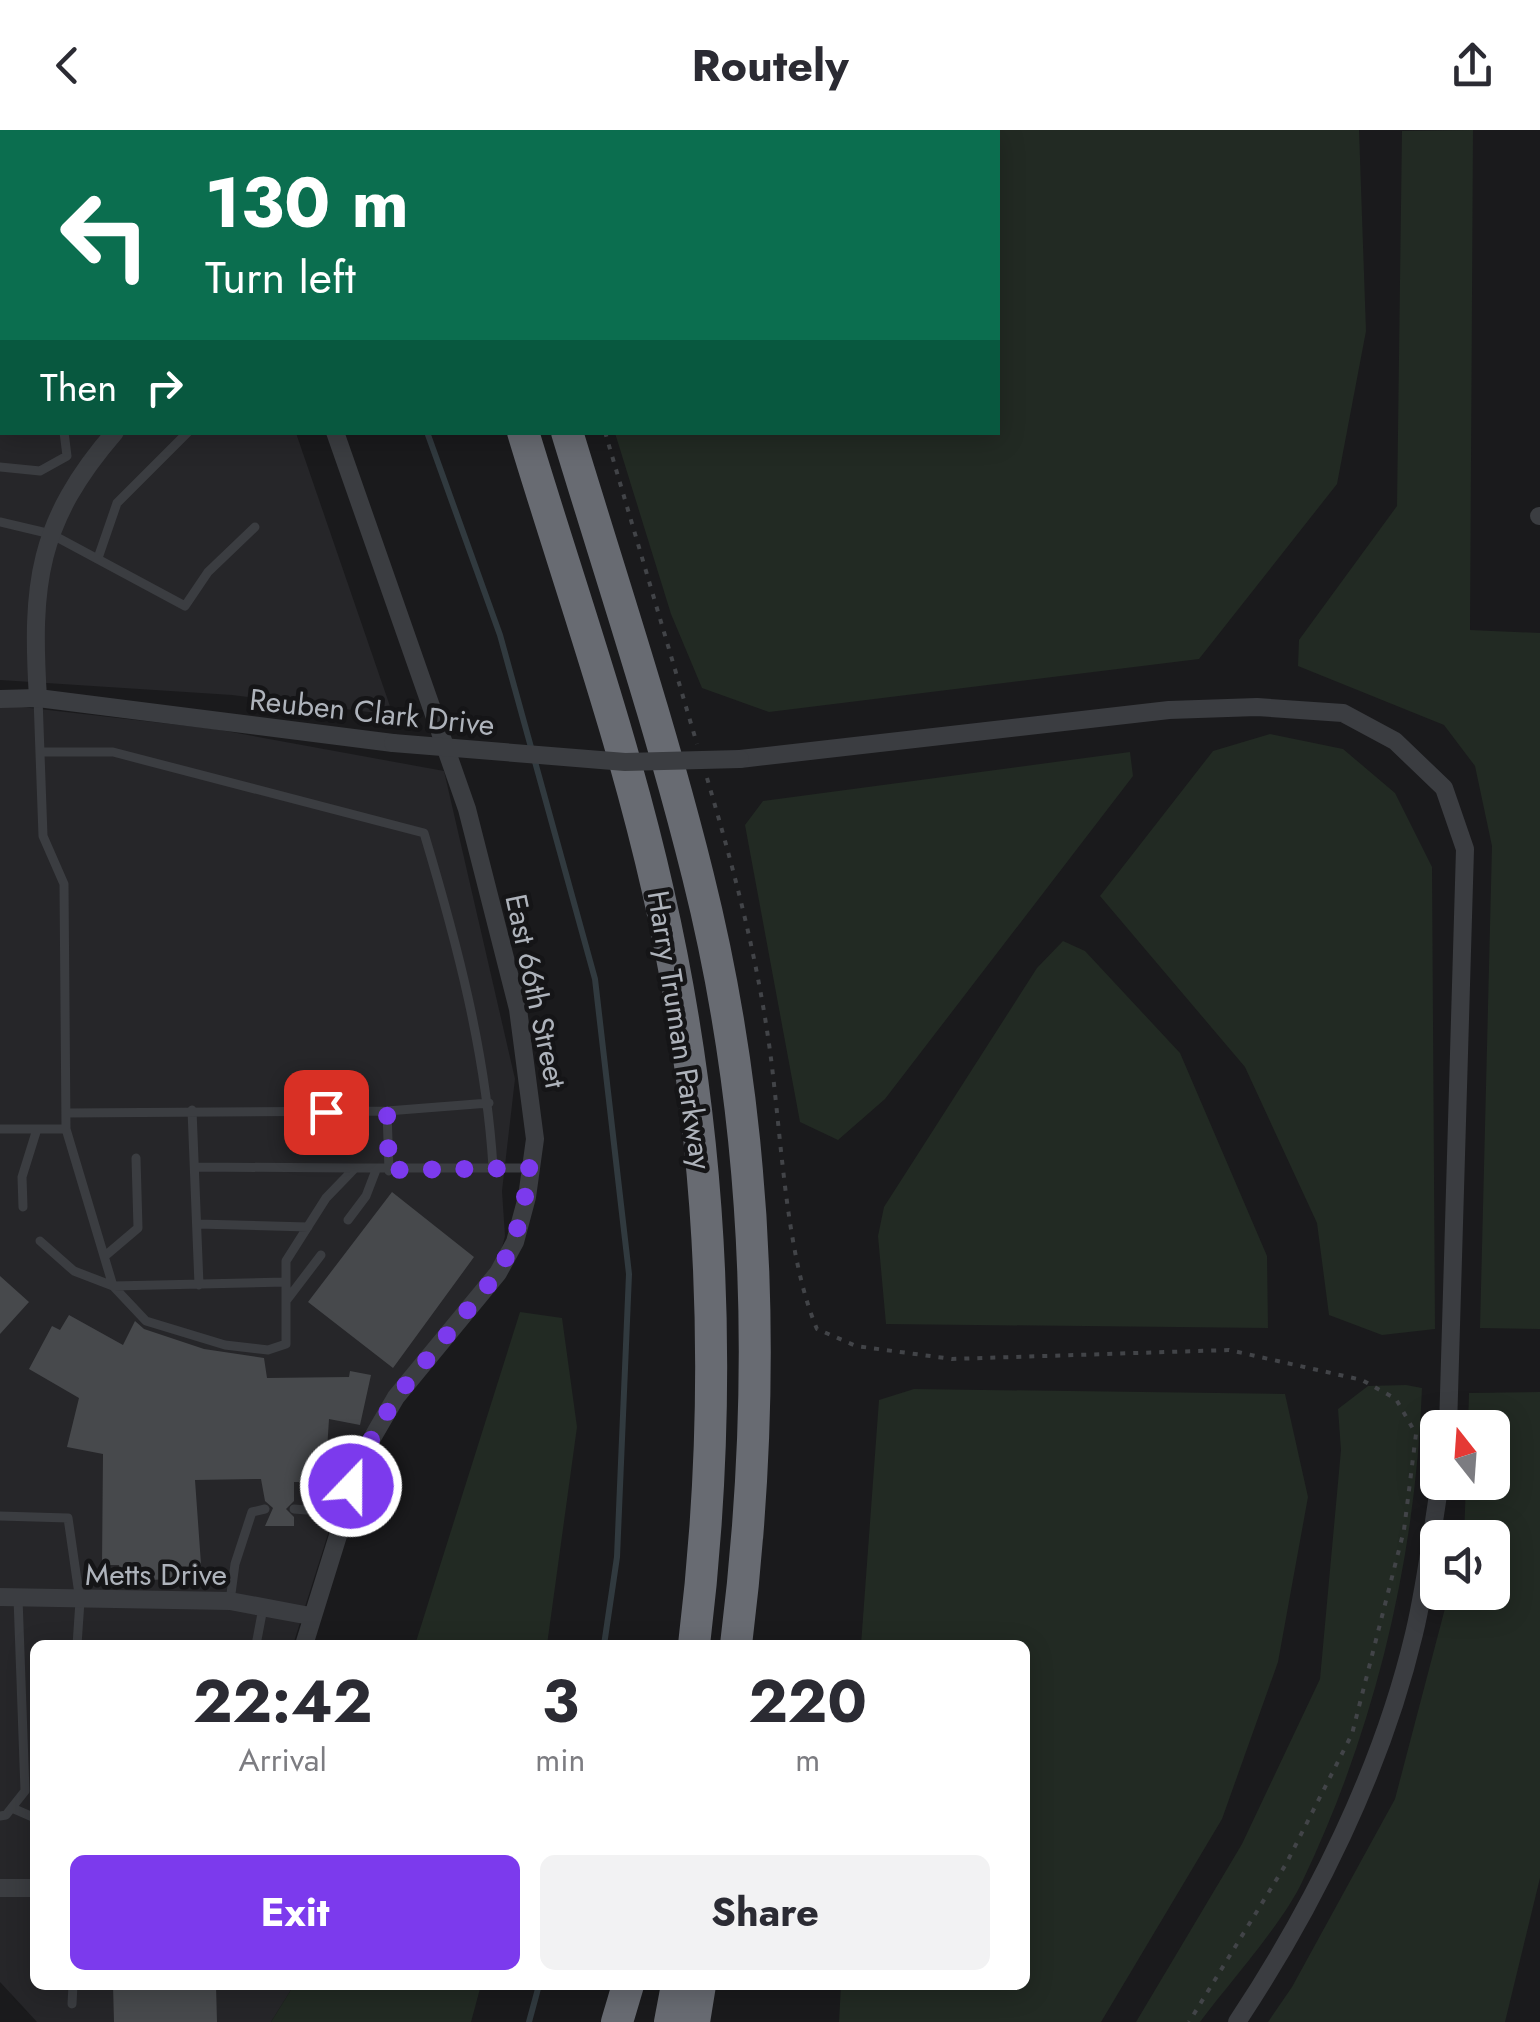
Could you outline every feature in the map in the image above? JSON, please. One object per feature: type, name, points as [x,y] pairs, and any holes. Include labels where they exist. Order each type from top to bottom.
[{"type":"highway","name":"Harry Truman Parkway","points":[[524,435],[657,888],[696,1108],[714,1331],[709,1487],[694,1640]]},
{"type":"highway","name":"Harry Truman Parkway","points":[[568,435],[678,801],[715,954],[747,1172],[756,1314],[754,1454],[736,1640]]},
{"type":"highway","points":[[746,1640],[754,1454]]},
{"type":"highway","points":[[617,2022],[629,1990]]},
{"type":"highway","points":[[627,2022],[630,1990]]},
{"type":"highway","points":[[670,2022],[676,1990]]},
{"type":"highway","points":[[694,2022],[699,1990]]},
{"type":"street","points":[[38,698],[34,621],[39,567],[72,488],[112,435]]},
{"type":"street","name":"East 66th Street","points":[[305,1640],[364,1452],[396,1397],[498,1273],[514,1242],[532,1168],[532,1100],[518,1010],[468,809],[336,435]]},
{"type":"street","name":"Reuben Clark Drive","points":[[0,699],[38,698],[392,744],[625,762],[740,759],[1169,710],[1257,707],[1343,713],[1396,741],[1444,788],[1465,849],[1449,1410]]},
{"type":"street","points":[[1236,2022],[1327,1864],[1388,1725],[1414,1632],[1437,1500]]},
{"type":"street","name":"Metts Drive","points":[[9,1597],[80,1601],[230,1600],[310,1616]]},
{"type":"street","points":[[0,1888],[30,1888]]},
{"type":"lane","points":[[0,467],[40,472],[67,456],[64,435]]},
{"type":"lane","points":[[98,558],[117,503],[185,435]]},
{"type":"lane","points":[[0,522],[51,534],[184,606],[208,572],[255,527]]},
{"type":"lane","points":[[38,698],[43,836],[64,884],[66,1129],[113,1286],[146,1321],[225,1345],[268,1350],[286,1344],[286,1261],[326,1198],[355,1168]]},
{"type":"lane","points":[[40,752],[113,752],[424,833],[461,966],[489,1103],[494,1167]]},
{"type":"lane","points":[[66,1113],[387,1112],[489,1103]]},
{"type":"lane","points":[[192,1110],[199,1285]]},
{"type":"lane","points":[[387,1112],[389,1170]]},
{"type":"lane","points":[[0,1129],[66,1129]]},
{"type":"lane","points":[[24,1206],[22,1176],[37,1129]]},
{"type":"lane","points":[[104,1256],[138,1228],[136,1158]]},
{"type":"lane","points":[[194,1166],[532,1168]]},
{"type":"lane","points":[[348,1220],[366,1196],[376,1170]]},
{"type":"lane","points":[[197,1224],[308,1226]]},
{"type":"lane","points":[[40,1241],[74,1271],[113,1286],[285,1282]]},
{"type":"lane","points":[[286,1301],[321,1255]]},
{"type":"lane","points":[[230,1600],[235,1564],[252,1512],[265,1509]]},
{"type":"lane","points":[[294,1509],[343,1513]]},
{"type":"lane","points":[[0,1516],[68,1518],[80,1601],[77,1640]]},
{"type":"lane","points":[[0,1816],[25,1791],[9,1597]]},
{"type":"lane","points":[[257,1640],[264,1605]]},
{"type":"lane","points":[[12,1808],[30,1816]]},
{"type":"lane","points":[[72,2004],[73,1990]]},
{"type":"path","points":[[606,435],[700,754]]},
{"type":"path","points":[[706,773],[739,885],[767,1033],[799,1266],[817,1329],[856,1346],[952,1359],[1230,1350],[1362,1380],[1396,1399],[1416,1434],[1404,1530],[1352,1734],[1286,1864],[1189,2022]]},
{"type":"shaded area","points":[[1000,130],[1359,130],[1366,331],[1337,484],[1199,659],[769,712],[702,688],[671,614],[616,435],[1000,435]]},
{"type":"shaded area","points":[[1473,130],[1470,630],[1540,633],[1540,1329],[1480,1328],[1492,846],[1475,766],[1444,725],[1298,666],[1299,640],[1397,506],[1402,131]]},
{"type":"shaded area","points":[[0,435],[297,435],[393,715],[232,695],[0,680]]},
{"type":"shaded area","points":[[0,707],[215,729],[444,771],[515,1079],[502,1191],[505,1236],[499,1259],[357,1442],[295,1640],[30,1640],[30,1990],[291,1990],[271,2022],[37,2022],[0,1982]]},
{"type":"shaded area","points":[[1270,734],[1343,749],[1395,793],[1432,867],[1435,1329],[1382,1335],[1329,1315],[1317,1223],[1245,1067],[1100,896],[1213,751]]},
{"type":"shaded area","points":[[1130,752],[1133,776],[885,1099],[838,1140],[800,1122],[745,825],[763,801]]},
{"type":"shaded area","points":[[1063,941],[1085,951],[1180,1053],[1267,1256],[1268,1328],[886,1324],[878,1236],[884,1207],[1037,968]]},
{"type":"shaded area","points":[[520,1312],[562,1318],[577,1427],[548,1640],[417,1640]]},
{"type":"shaded area","points":[[1368,1386],[1422,1388],[1401,1577],[1388,1640],[1352,1762],[1294,1897],[1200,2022],[1136,2022],[1242,1844],[1320,1679],[1341,1450],[1338,1409]]},
{"type":"shaded area","points":[[914,1389],[1285,1394],[1308,1497],[1278,1662],[1222,1819],[1101,2022],[839,2022],[841,1990],[1030,1990],[1030,1640],[861,1640],[879,1400]]},
{"type":"shaded area","points":[[1540,1392],[1540,1878],[1505,2022],[1268,2022],[1292,1987],[1395,1799],[1445,1610],[1510,1610],[1510,1520],[1465,1520],[1465,1500],[1510,1500],[1510,1410],[1468,1410],[1469,1393]]},
{"type":"shaded area","points":[[291,1990],[480,1990],[471,2022],[271,2022]]},
{"type":"building","points":[[392,1192],[474,1257],[393,1368],[308,1302]]},
{"type":"building","points":[[0,1276],[29,1302],[0,1334]]},
{"type":"building","points":[[69,1315],[123,1345],[135,1321],[144,1329],[204,1349],[264,1358],[267,1378],[349,1377],[350,1371],[371,1375],[360,1425],[329,1419],[325,1482],[294,1482],[294,1501],[286,1509],[294,1517],[294,1526],[265,1526],[273,1508],[265,1501],[261,1479],[195,1480],[202,1578],[121,1581],[119,1565],[102,1565],[103,1454],[67,1447],[79,1398],[29,1369],[52,1326],[60,1330]]},
{"type":"building","points":[[113,1990],[216,1990],[217,2022],[114,2022]]},
{"type":"waterway","points":[[428,435],[500,635],[595,979],[629,1274],[617,1557],[605,1640]]},
{"type":"waterway","points":[[529,2022],[538,1990]]},
{"type":"route","points":[[326,1112],[387,1112],[389,1170],[532,1168],[514,1242],[498,1273],[396,1397],[364,1452],[351,1486]]}]
